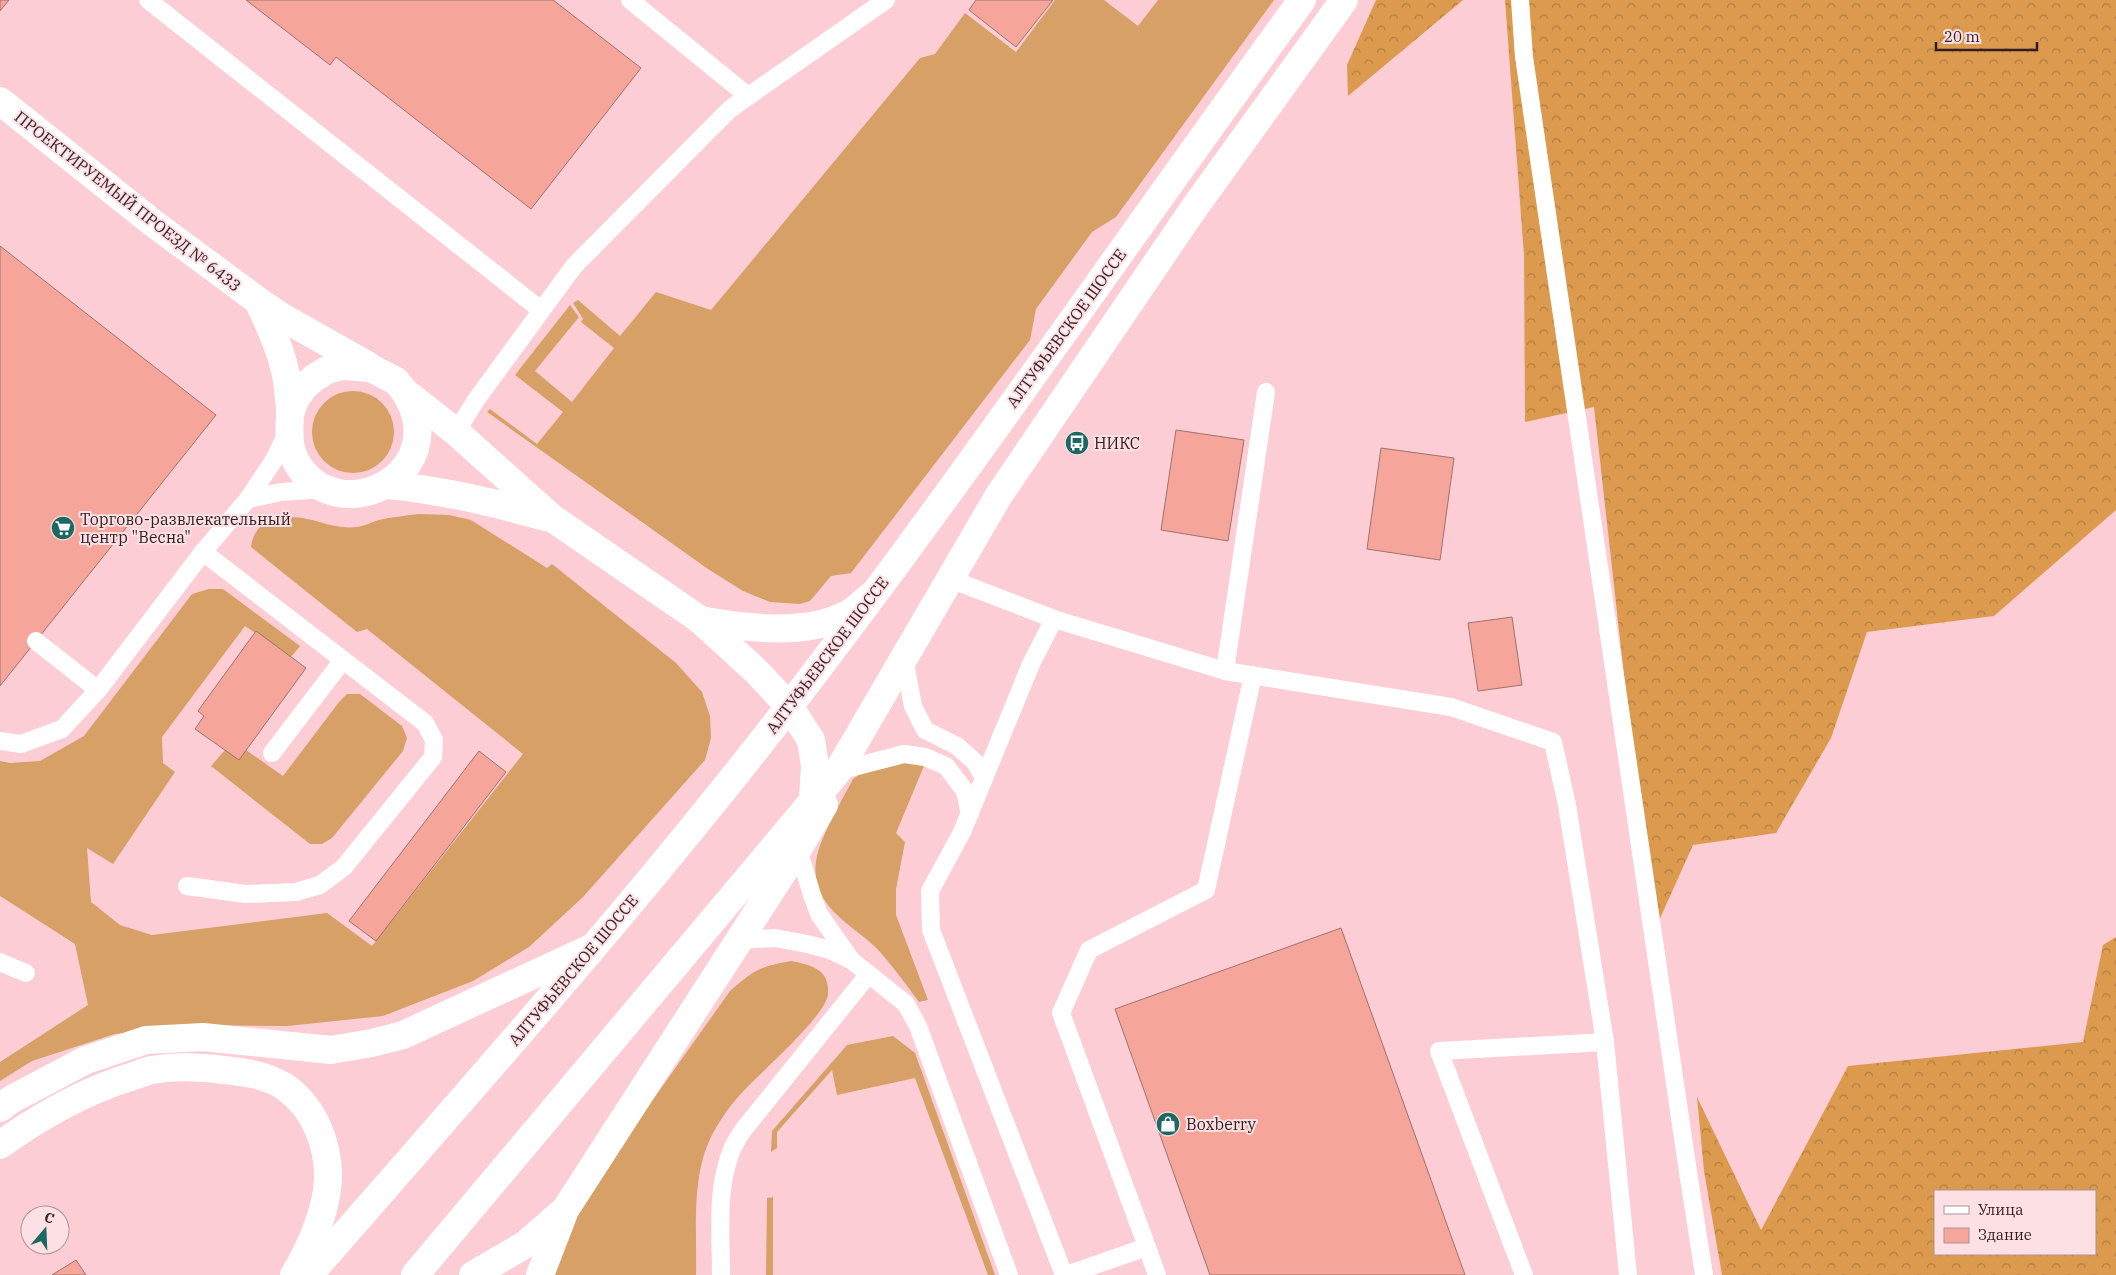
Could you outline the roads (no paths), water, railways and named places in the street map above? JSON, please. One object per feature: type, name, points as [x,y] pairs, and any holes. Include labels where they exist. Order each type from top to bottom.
[{"type":"street","name":"АЛТУФЬЕВСКОЕ ШОССЕ","points":[[309,1275],[597,945],[789,706],[876,591],[1302,0]]},
{"type":"street","points":[[540,1275],[565,1210],[823,808],[838,771],[999,495],[1192,211],[1344,0]]},
{"type":"street","name":"ПРОЕКТИРУЕМЫЙ ПРОЕЗД № 6433","points":[[0,101],[153,223],[257,300],[282,317],[371,368]]},
{"type":"street","points":[[257,300],[271,328],[286,379],[290,446],[295,460],[303,472],[326,490],[342,494],[358,494],[373,491],[387,485],[401,473],[411,459],[416,442],[417,424],[414,407],[405,392],[396,381],[371,368],[342,366],[327,370],[314,378],[295,400],[289,422]]},
{"type":"street","points":[[405,392],[456,432],[552,518],[699,619],[756,671],[789,706],[812,740],[815,766],[813,798]]},
{"type":"street","points":[[387,485],[427,488],[552,518]]},
{"type":"street","points":[[699,619],[742,628],[808,625],[826,622],[847,615],[876,591]]},
{"type":"street","points":[[415,1275],[813,798],[838,771]]},
{"type":"street","points":[[0,1108],[12,1099],[86,1060],[146,1040],[203,1037],[331,1050],[372,1043],[403,1035],[597,945]]},
{"type":"street","points":[[0,1145],[29,1125],[98,1088],[152,1070],[202,1067],[253,1074],[285,1087],[309,1110],[323,1140],[328,1179],[323,1211],[302,1262],[294,1275]]},
{"type":"street","points":[[473,1275],[526,1244],[565,1210]]},
{"type":"lane","points":[[148,0],[541,310]]},
{"type":"lane","points":[[630,0],[748,96]]},
{"type":"lane","points":[[456,432],[476,400],[574,266],[730,109],[886,0]]},
{"type":"lane","points":[[1520,0],[1524,57],[1704,1275]]},
{"type":"lane","points":[[1225,671],[1266,392]]},
{"type":"lane","points":[[0,740],[21,744],[62,729],[98,690],[203,552],[248,498],[274,460],[289,422]]},
{"type":"lane","points":[[248,498],[281,492],[326,490]]},
{"type":"lane","points":[[187,886],[246,894],[296,892],[320,885],[344,867],[433,756],[434,740],[425,724],[203,552]]},
{"type":"lane","points":[[950,579],[1054,619],[1225,671],[1451,707],[1553,742],[1567,805],[1605,1042],[1628,1275]]},
{"type":"lane","points":[[1054,619],[1031,664],[962,832],[930,891],[930,930],[1065,1275],[1146,1247]]},
{"type":"lane","points":[[36,641],[98,690]]},
{"type":"lane","points":[[904,658],[913,706],[926,730],[957,746],[975,762],[984,778]]},
{"type":"lane","points":[[272,753],[343,660]]},
{"type":"lane","points":[[1157,1275],[1061,1013],[1089,950],[1206,890],[1253,675]]},
{"type":"lane","points":[[838,771],[904,754],[925,758],[946,766],[965,791],[970,814]]},
{"type":"lane","points":[[798,849],[819,914],[851,960],[906,1004],[918,1026],[1009,1275]]},
{"type":"lane","points":[[739,940],[775,938],[830,950],[851,960]]},
{"type":"lane","points":[[0,962],[26,973]]},
{"type":"lane","points":[[721,1275],[722,1201],[724,1177],[731,1152],[744,1128],[868,975]]},
{"type":"lane","points":[[1524,1275],[1439,1052],[1605,1042]]},
{"type":"place","name":"НИКС","points":[[1077,443]]},
{"type":"place","name":"Торгово-развлекательный центр \"Весна\"","points":[[63,528]]},
{"type":"place","name":"Boxberry","points":[[1168,1124]]}]
